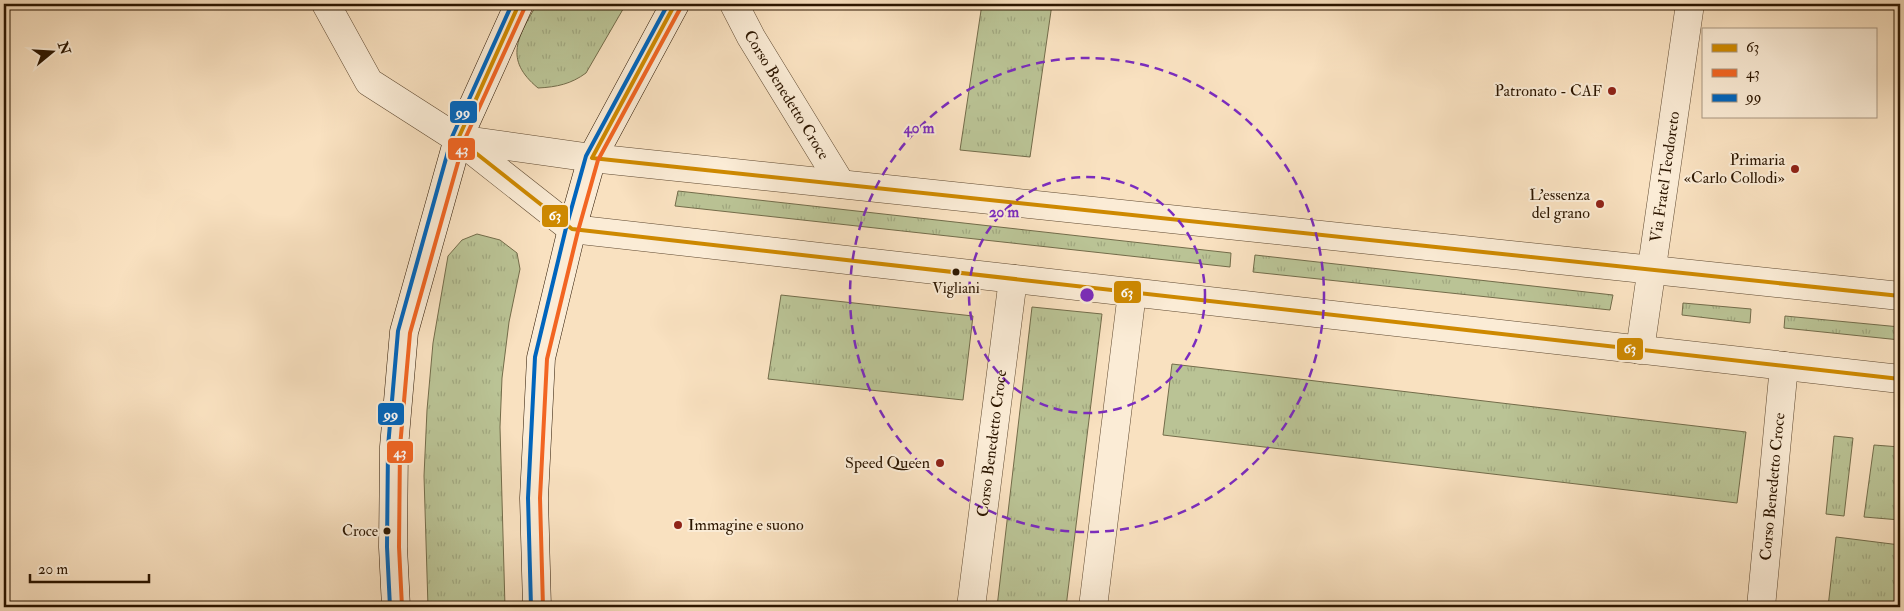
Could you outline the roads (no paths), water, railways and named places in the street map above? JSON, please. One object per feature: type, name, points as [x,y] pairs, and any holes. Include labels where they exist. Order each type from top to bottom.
[{"type":"street","points":[[326,4],[369,82],[458,138],[572,229],[1900,379]]},
{"type":"street","points":[[396,607],[394,447],[404,332],[458,138],[519,4]]},
{"type":"street","points":[[537,607],[534,498],[541,358],[572,229],[592,158],[676,4]]},
{"type":"street","name":"Corso Benedetto Croce","points":[[734,4],[751,37],[841,184]]},
{"type":"street","name":"Via Fratel Teodoreto","points":[[1640,350],[1690,4]]},
{"type":"street","name":"Corso Benedetto Croce","points":[[458,138],[592,158],[1900,296]]},
{"type":"street","name":"Corso Benedetto Croce","points":[[971,607],[1013,279]]},
{"type":"street","points":[[1093,607],[1132,293]]},
{"type":"street","name":"Corso Benedetto Croce","points":[[1761,607],[1784,366]]},
{"type":"place","name":"Patronato - CAF","points":[[1612,91]]},
{"type":"place","name":"Primaria «Carlo Collodi»","points":[[1795,169]]},
{"type":"place","name":"L'essenza del grano","points":[[1600,204]]},
{"type":"place","name":"Vigliani","points":[[956,272]]},
{"type":"place","name":"Speed Queen","points":[[940,463]]},
{"type":"place","name":"Immagine e suono","points":[[678,525]]},
{"type":"place","name":"Croce","points":[[387,531]]}]
